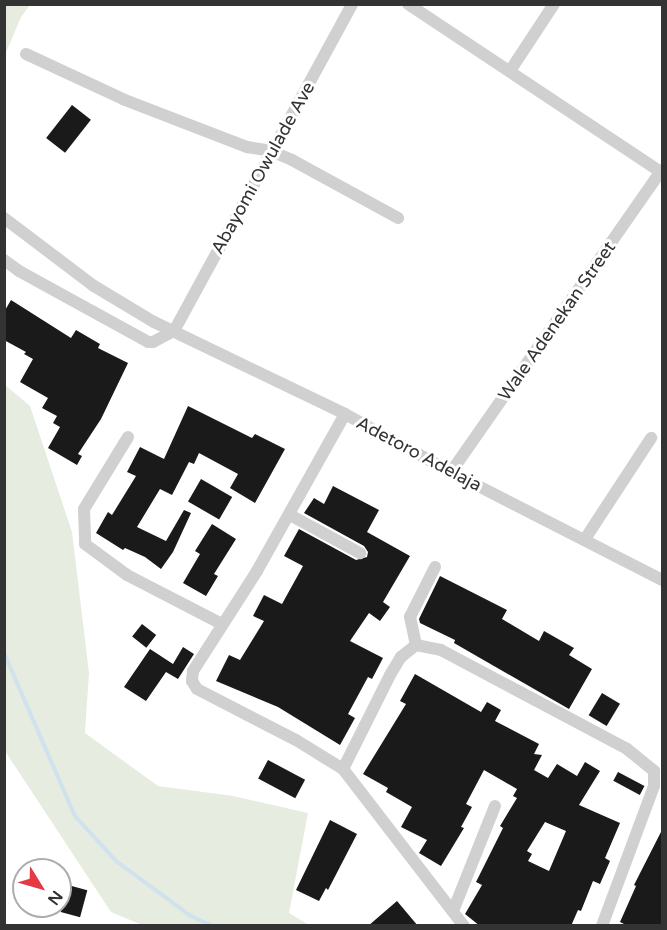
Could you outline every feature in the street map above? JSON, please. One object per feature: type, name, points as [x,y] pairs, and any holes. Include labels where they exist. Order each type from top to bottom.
[{"type":"street","name":"Abayomi Owulade Ave","points":[[174,332],[352,4]]},
{"type":"street","points":[[408,4],[662,171]]},
{"type":"street","points":[[510,71],[554,4]]},
{"type":"street","points":[[26,54],[125,100],[247,147],[271,151],[308,168],[398,218]]},
{"type":"street","name":"Wale Adenekan Street","points":[[451,472],[662,171]]},
{"type":"street","name":"Adetoro Adelaja","points":[[5,218],[94,286],[134,312],[345,414],[451,472],[663,580]]},
{"type":"street","points":[[4,260],[148,342],[174,332]]},
{"type":"street","points":[[345,414],[290,515],[194,671],[192,681],[197,689],[296,740],[343,769],[464,926]]},
{"type":"street","points":[[128,437],[84,509],[85,544],[127,575],[222,624]]},
{"type":"street","points":[[585,539],[651,438]]},
{"type":"street","points":[[290,515],[360,553]]},
{"type":"street","points":[[416,645],[410,617],[435,567]]},
{"type":"street","points":[[343,769],[390,675],[401,657],[416,645],[441,650],[627,749],[654,771],[650,802],[602,926]]},
{"type":"street","points":[[453,911],[495,806]]},
{"type":"shaded area","points":[[5,4],[30,5],[21,17],[5,55]]},
{"type":"shaded area","points":[[5,385],[30,406],[72,532],[89,673],[85,733],[158,786],[233,796],[308,813],[289,913],[309,925],[142,925],[111,912],[5,751]]},
{"type":"building","points":[[72,105],[91,120],[65,153],[46,138]]},
{"type":"building","points":[[11,300],[71,338],[76,330],[100,344],[98,348],[128,363],[101,419],[78,454],[82,456],[77,465],[48,448],[60,427],[53,423],[57,416],[42,408],[48,398],[20,382],[33,359],[24,354],[26,352],[4,340],[4,312]]},
{"type":"building","points":[[188,406],[252,438],[255,434],[285,449],[255,503],[230,488],[238,474],[199,453],[194,464],[189,462],[172,495],[160,489],[137,527],[166,541],[184,510],[191,513],[173,552],[161,569],[145,557],[125,548],[123,550],[96,533],[108,512],[112,515],[136,476],[127,472],[140,447],[164,459]]},
{"type":"building","points":[[201,479],[232,497],[219,520],[188,502]]},
{"type":"building","points":[[333,486],[379,510],[367,532],[410,556],[383,602],[390,607],[380,621],[369,613],[350,641],[383,658],[372,679],[368,677],[348,714],[355,718],[340,745],[278,707],[216,681],[229,655],[240,660],[264,621],[253,616],[264,595],[282,604],[303,566],[284,556],[299,529],[356,560],[367,557],[368,552],[364,546],[304,513],[314,498],[324,504]]},
{"type":"building","points":[[212,524],[236,539],[214,574],[218,576],[206,596],[183,583],[200,554],[195,551]]},
{"type":"building","points":[[440,576],[507,610],[502,619],[539,641],[544,631],[574,648],[569,655],[592,669],[569,709],[454,643],[455,640],[420,623],[419,619]]},
{"type":"building","points":[[142,624],[156,635],[146,648],[132,637]]},
{"type":"building","points":[[183,647],[194,654],[178,679],[166,672],[146,701],[124,687],[150,649],[173,664]]},
{"type":"building","points":[[415,674],[481,712],[487,702],[501,710],[495,721],[539,744],[534,754],[542,755],[534,770],[548,778],[557,764],[577,776],[585,762],[600,771],[579,805],[620,823],[605,858],[610,861],[600,884],[593,881],[581,911],[578,910],[571,926],[480,926],[465,914],[482,885],[476,882],[503,828],[500,826],[517,798],[513,796],[517,789],[484,770],[466,804],[472,807],[461,827],[464,828],[441,866],[419,853],[427,840],[401,827],[412,807],[386,792],[388,788],[363,774],[406,704],[400,701]],"holes":[[[545,822],[566,831],[549,871],[528,861],[532,854],[527,851]]]},
{"type":"building","points":[[602,693],[620,704],[607,726],[589,715]]},
{"type":"building","points":[[268,760],[305,780],[295,798],[258,779]]},
{"type":"building","points":[[618,772],[644,786],[640,795],[613,781]]},
{"type":"building","points":[[330,820],[357,834],[328,890],[326,888],[319,901],[296,890]]},
{"type":"building","points":[[663,828],[663,926],[628,926],[620,922],[636,886],[634,885]]},
{"type":"building","points":[[72,886],[87,890],[80,917],[72,915]]},
{"type":"building","points":[[397,901],[418,926],[368,926]]},
{"type":"waterway","points":[[4,653],[75,816],[116,861],[191,916],[212,926]]}]
